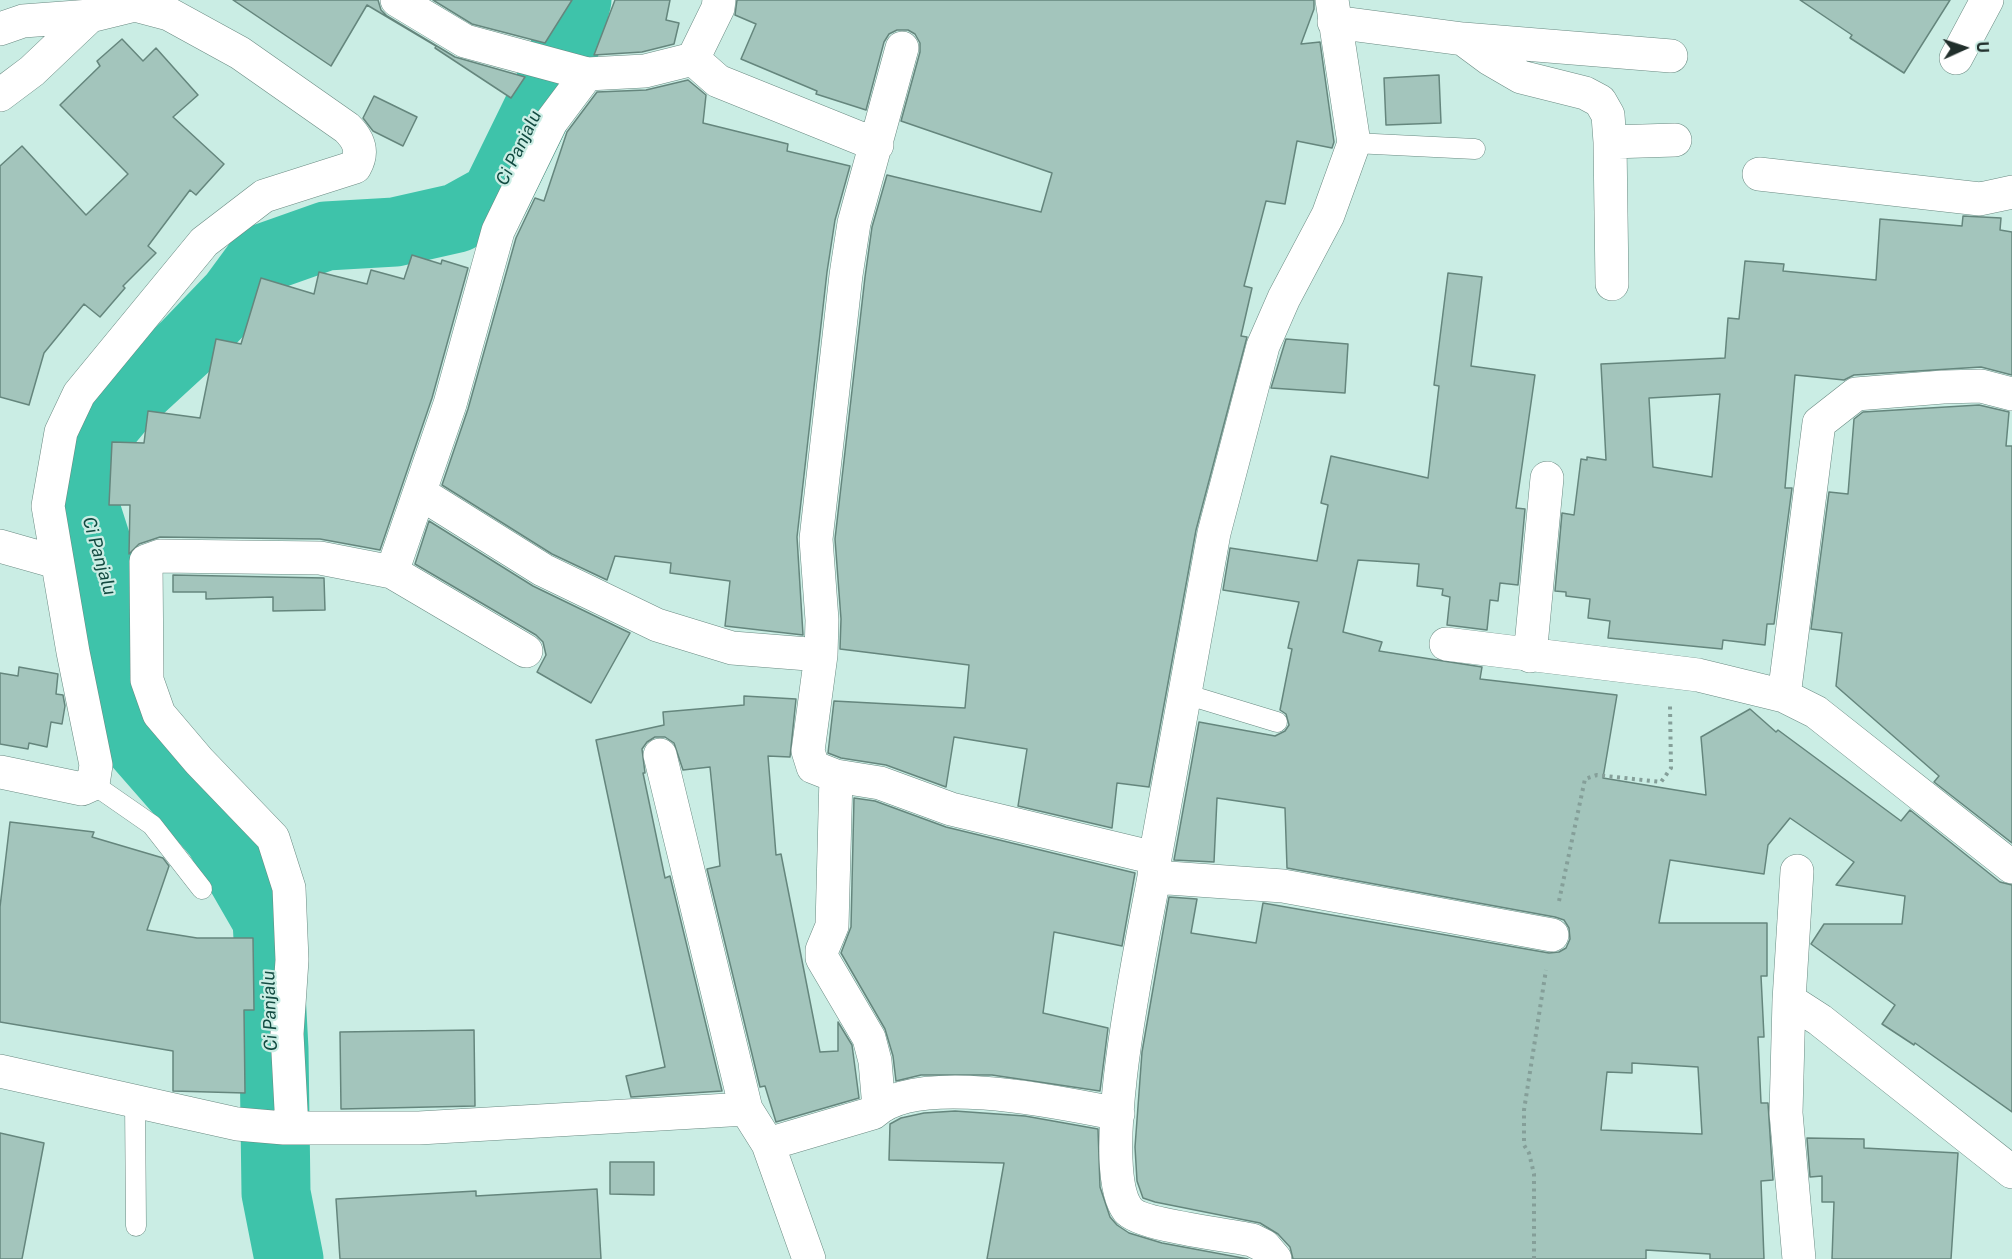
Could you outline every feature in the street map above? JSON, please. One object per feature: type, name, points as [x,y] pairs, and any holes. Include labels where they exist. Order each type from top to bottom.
[{"type":"street","points":[[397,0],[465,41],[583,73],[645,71],[693,59],[718,8],[719,0]]},
{"type":"street","points":[[1956,58],[1987,0]]},
{"type":"street","points":[[0,29],[23,21],[90,16],[135,5],[169,14],[240,53],[347,128],[357,138],[360,151],[355,167],[264,196],[204,242],[79,394],[60,432],[48,506],[56,562],[96,765],[93,784],[82,789],[0,772]]},
{"type":"street","points":[[1275,1259],[1264,1246],[1252,1240],[1145,1220],[1129,1211],[1117,1188],[1118,1114],[1122,1059],[1215,533],[1263,346],[1284,298],[1328,215],[1354,143],[1340,42],[1333,11],[1463,39],[1671,56]]},
{"type":"street","points":[[0,95],[32,71],[90,16]]},
{"type":"street","points":[[1463,39],[1490,59],[1521,77],[1585,93],[1599,101],[1608,115],[1612,284]]},
{"type":"street","points":[[902,48],[853,234],[816,539],[822,620],[821,655],[808,751],[813,767],[836,776],[880,783],[927,798],[951,809],[1154,868],[1283,886],[1552,935]]},
{"type":"street","points":[[693,59],[718,81],[877,145]]},
{"type":"street","points":[[392,572],[459,375],[498,231],[552,122],[583,73]]},
{"type":"street","points":[[1610,142],[1675,140]]},
{"type":"street","points":[[1759,174],[1980,199],[2012,192]]},
{"type":"street","points":[[1784,696],[1819,423],[1856,394],[1962,386],[1981,386],[2012,394]]},
{"type":"street","points":[[1530,656],[1547,478]]},
{"type":"street","points":[[420,493],[543,570],[657,625],[732,648],[821,655]]},
{"type":"street","points":[[0,546],[56,562]]},
{"type":"street","points":[[288,1128],[287,1034],[292,960],[289,888],[273,838],[199,761],[159,714],[147,680],[146,561],[160,556],[320,558],[392,572],[526,651]]},
{"type":"street","points":[[1446,644],[1698,675],[1784,696],[1816,712],[2012,867]]},
{"type":"street","points":[[660,755],[746,1109],[768,1144],[809,1259]]},
{"type":"street","points":[[836,776],[832,926],[822,950],[822,958],[869,1038],[875,1061],[879,1108]]},
{"type":"street","points":[[1797,871],[1789,1000],[1786,1113],[1799,1259]]},
{"type":"street","points":[[1789,1000],[1829,1027],[2012,1172]]},
{"type":"street","points":[[0,1071],[237,1124],[288,1128],[419,1128],[746,1109]]},
{"type":"street","points":[[768,1144],[873,1113],[886,1103],[931,1092],[985,1092],[1118,1114]]},
{"type":"lane","points":[[1354,143],[1475,149]]},
{"type":"lane","points":[[1185,694],[1277,722]]},
{"type":"lane","points":[[93,784],[152,825],[202,889]]},
{"type":"lane","points":[[135,1100],[135,1226]]},
{"type":"building","points":[[233,0],[378,0],[381,10],[387,16],[455,57],[525,77],[511,98],[435,48],[436,46],[367,5],[331,66]]},
{"type":"building","points":[[433,0],[572,0],[545,43],[472,24]]},
{"type":"building","points":[[615,0],[670,0],[666,20],[679,23],[674,44],[642,52],[594,55]]},
{"type":"building","points":[[737,0],[1314,0],[1314,9],[1301,44],[1320,42],[1334,142],[1332,148],[1297,141],[1285,204],[1266,201],[1244,286],[1252,288],[1241,336],[1247,337],[1196,530],[1149,787],[1117,783],[1112,828],[1018,806],[1027,749],[954,737],[946,787],[886,765],[841,758],[828,753],[834,701],[965,708],[969,665],[840,649],[841,619],[835,539],[872,227],[887,175],[1041,212],[1052,173],[901,121],[920,52],[920,43],[915,34],[908,30],[897,30],[889,34],[884,42],[866,110],[816,94],[817,91],[741,59],[756,24],[735,15]]},
{"type":"building","points":[[1800,0],[1950,0],[1904,73],[1850,38],[1852,35]]},
{"type":"building","points":[[122,39],[143,61],[156,48],[198,95],[173,117],[224,164],[196,195],[190,190],[148,246],[156,253],[123,286],[125,288],[100,317],[84,304],[44,353],[29,405],[0,397],[0,166],[22,146],[86,215],[128,174],[60,105],[100,66],[97,61]]},
{"type":"building","points":[[1439,75],[1441,123],[1386,125],[1384,78]]},
{"type":"building","points":[[688,80],[706,95],[703,123],[788,144],[787,151],[850,166],[835,220],[827,272],[797,537],[803,635],[725,626],[730,581],[670,573],[671,563],[615,556],[607,580],[552,554],[442,485],[468,409],[516,238],[535,198],[544,201],[567,132],[597,92],[646,90]]},
{"type":"building","points":[[374,96],[417,117],[403,146],[373,131],[363,118]]},
{"type":"building","points":[[1963,216],[2001,218],[2000,230],[2012,232],[2012,375],[1981,367],[1854,375],[1844,380],[1795,375],[1785,488],[1792,488],[1774,624],[1767,624],[1765,645],[1723,640],[1722,649],[1608,638],[1610,621],[1588,618],[1590,599],[1566,596],[1566,592],[1555,591],[1562,513],[1574,515],[1581,459],[1587,460],[1587,457],[1606,460],[1601,364],[1725,358],[1728,318],[1739,319],[1745,261],[1784,264],[1783,271],[1876,280],[1880,219],[1962,226]],"holes":[[[1720,394],[1712,477],[1653,467],[1649,398]]]},
{"type":"building","points":[[412,255],[441,264],[442,260],[468,268],[432,398],[380,550],[320,539],[160,537],[139,544],[129,554],[130,505],[109,505],[112,442],[144,443],[148,411],[200,418],[216,339],[241,344],[261,278],[314,294],[319,272],[367,284],[371,270],[404,279]]},
{"type":"building","points":[[1448,273],[1482,277],[1471,366],[1535,375],[1516,508],[1525,509],[1518,585],[1500,583],[1498,601],[1490,600],[1487,630],[1447,625],[1450,597],[1442,595],[1443,589],[1417,586],[1419,564],[1358,560],[1343,632],[1382,642],[1379,651],[1482,667],[1480,679],[1617,695],[1603,778],[1706,795],[1701,737],[1750,709],[1776,732],[1778,730],[1901,821],[1910,810],[2000,882],[2012,885],[2012,1112],[1915,1043],[1914,1045],[1882,1024],[1895,1005],[1811,944],[1824,924],[1902,924],[1905,896],[1836,885],[1854,862],[1790,818],[1768,845],[1764,874],[1670,860],[1659,923],[1767,923],[1767,976],[1761,976],[1764,1037],[1758,1037],[1761,1103],[1768,1103],[1773,1180],[1761,1181],[1764,1259],[1710,1259],[1710,1254],[1646,1250],[1646,1259],[1293,1259],[1290,1247],[1278,1234],[1260,1223],[1143,1198],[1137,1181],[1135,1147],[1142,1052],[1169,897],[1197,899],[1191,933],[1256,943],[1263,903],[1549,953],[1559,952],[1566,948],[1570,939],[1569,928],[1564,920],[1555,917],[1287,868],[1285,808],[1217,798],[1214,862],[1174,860],[1199,722],[1275,736],[1285,731],[1289,725],[1286,714],[1280,710],[1292,649],[1288,648],[1299,602],[1223,590],[1230,548],[1317,561],[1328,505],[1321,503],[1331,456],[1428,478],[1439,386],[1434,385]],"holes":[[[1632,1063],[1698,1067],[1702,1134],[1601,1130],[1607,1072],[1632,1073]]]},
{"type":"building","points":[[1286,339],[1348,344],[1345,393],[1271,388]]},
{"type":"building","points":[[1979,405],[2009,412],[2006,446],[2012,446],[2012,843],[1934,782],[1939,776],[1836,686],[1842,633],[1811,629],[1829,492],[1848,494],[1854,419],[1863,412]]},
{"type":"building","points":[[429,521],[533,586],[630,633],[591,703],[537,672],[546,655],[543,642],[536,635],[415,564]]},
{"type":"building","points":[[173,575],[324,578],[325,610],[273,611],[273,597],[206,599],[206,592],[173,592]]},
{"type":"building","points":[[19,667],[58,674],[56,694],[63,695],[65,706],[62,724],[51,722],[47,747],[29,743],[28,749],[0,744],[0,673],[18,676]]},
{"type":"building","points":[[744,696],[796,699],[790,757],[768,756],[776,855],[781,854],[820,1052],[838,1051],[838,1022],[852,1045],[859,1098],[776,1122],[765,1086],[760,1087],[707,869],[720,866],[710,767],[683,770],[674,743],[665,737],[655,737],[642,749],[645,773],[643,773],[665,878],[670,876],[722,1091],[631,1097],[626,1076],[665,1067],[596,740],[664,725],[663,712],[744,705]]},
{"type":"building","points":[[854,798],[875,801],[946,827],[1135,873],[1122,946],[1054,932],[1043,1013],[1108,1028],[1100,1091],[992,1075],[921,1075],[896,1081],[893,1056],[885,1029],[841,953],[851,927]]},
{"type":"building","points":[[10,822],[94,832],[92,837],[163,858],[169,866],[147,930],[197,938],[253,938],[254,1010],[244,1010],[245,1093],[173,1091],[173,1051],[0,1022],[0,907]]},
{"type":"building","points":[[474,1030],[475,1106],[341,1109],[340,1032]]},
{"type":"building","points":[[955,1111],[1025,1116],[1098,1129],[1100,1187],[1110,1217],[1117,1225],[1129,1233],[1162,1243],[1248,1259],[987,1259],[1004,1163],[889,1160],[890,1124],[901,1118],[924,1113]]},
{"type":"building","points":[[0,1133],[44,1143],[22,1259],[0,1259]]},
{"type":"building","points":[[1807,1138],[1864,1139],[1864,1148],[1958,1153],[1951,1259],[1832,1259],[1834,1202],[1822,1202],[1822,1176],[1810,1177]]},
{"type":"building","points":[[610,1162],[654,1162],[654,1195],[610,1194]]},
{"type":"building","points":[[597,1189],[601,1259],[340,1259],[336,1199],[476,1191],[476,1196]]},
{"type":"waterway","name":"Ci Panjalu","points":[[289,1259],[276,1193],[274,1049],[267,920],[218,835],[133,738],[111,588],[85,507],[94,439],[124,403],[186,346],[233,297],[261,259],[326,236],[395,232],[457,218],[495,197],[561,62],[577,0]]}]
